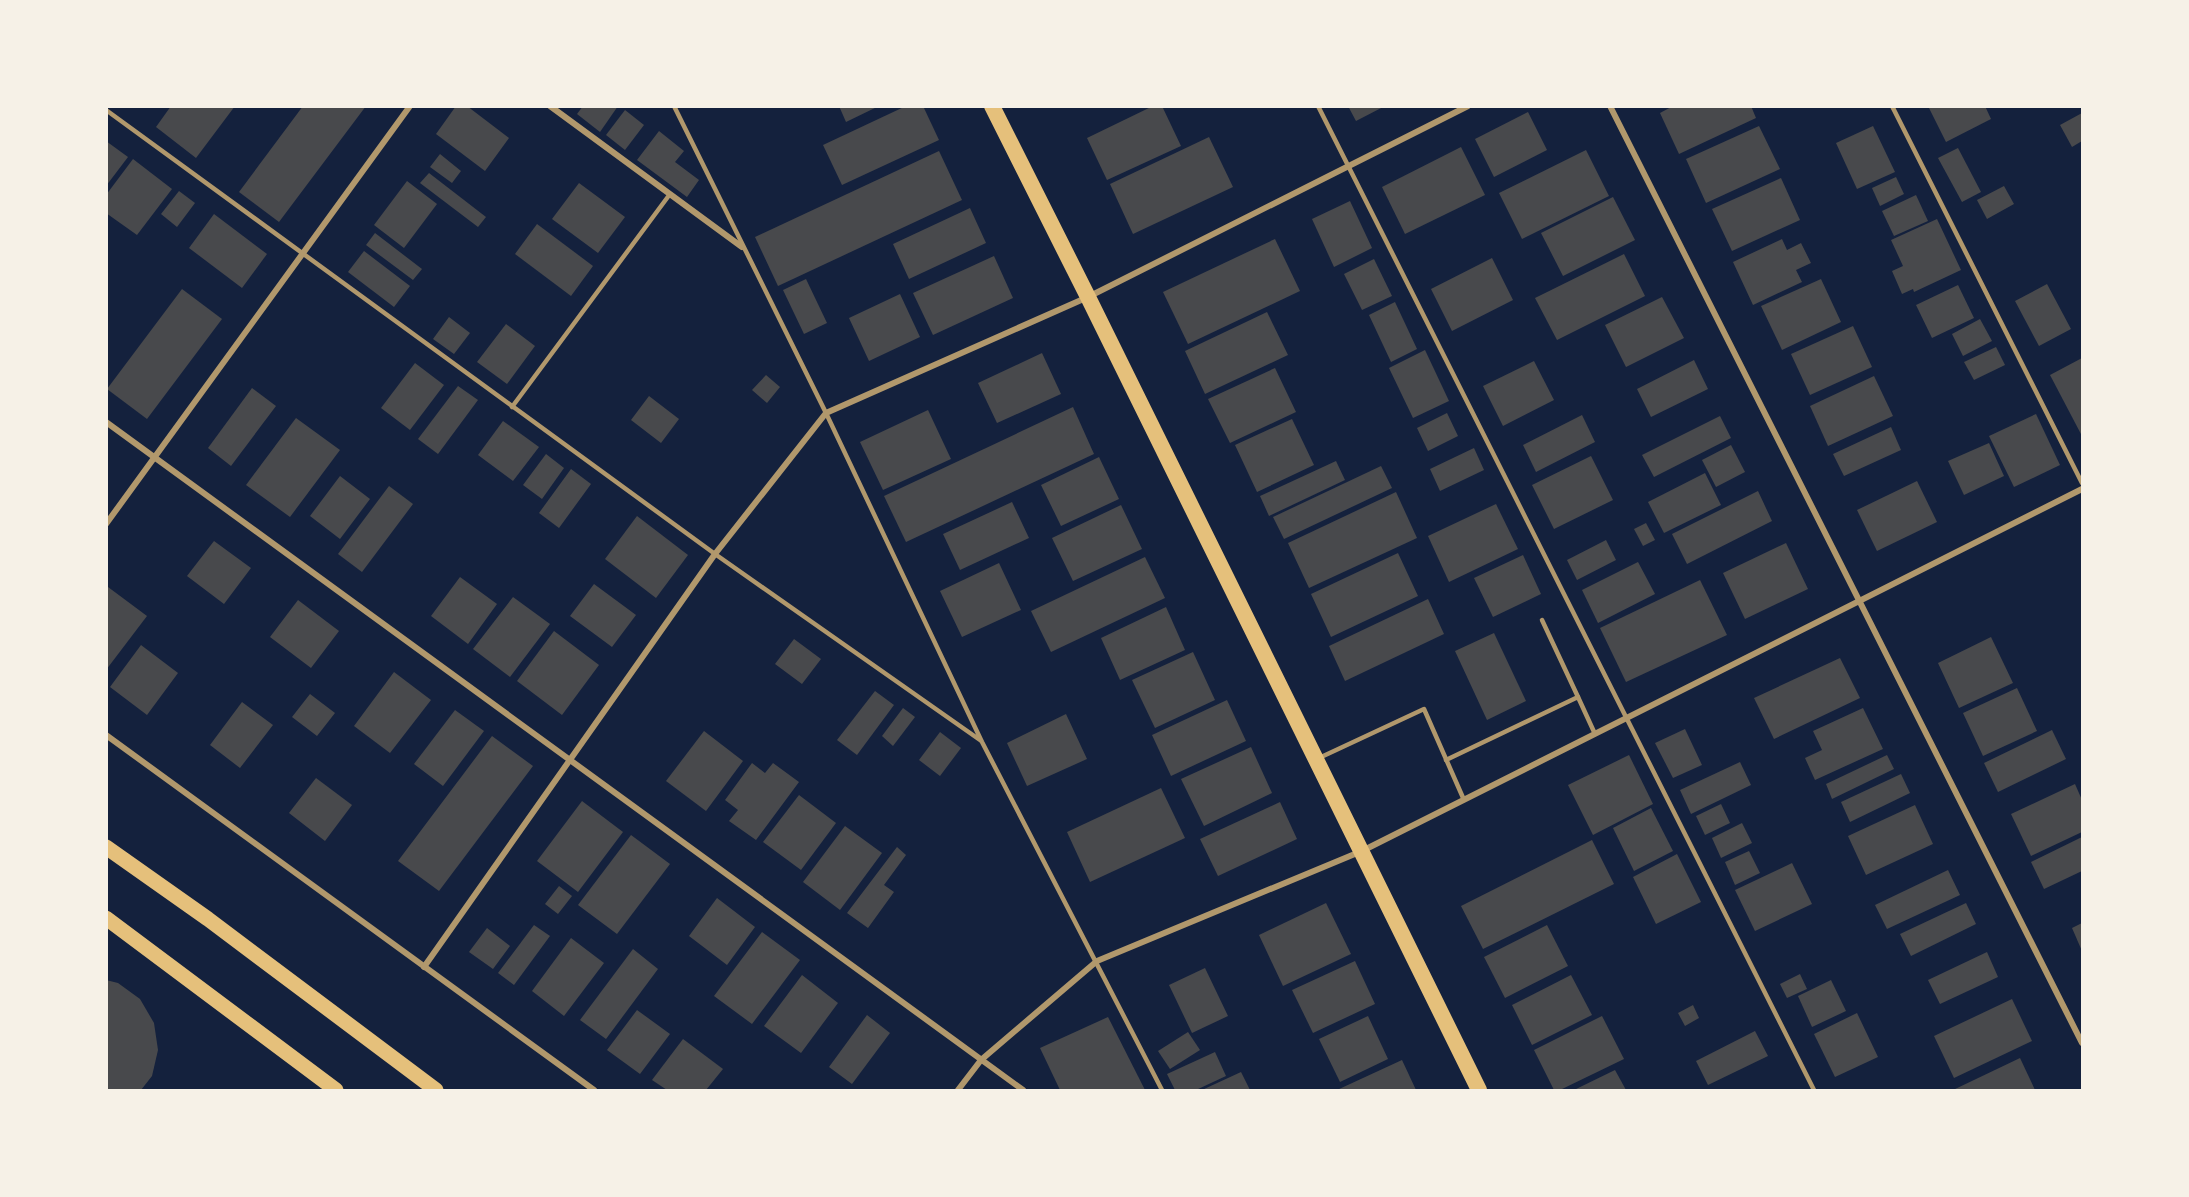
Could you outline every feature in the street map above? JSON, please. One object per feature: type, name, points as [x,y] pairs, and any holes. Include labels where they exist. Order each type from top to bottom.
[{"type":"highway","points":[[992,106],[1479,1090]]},
{"type":"main road","points":[[106,847],[208,919],[436,1090]]},
{"type":"main road","points":[[106,918],[336,1090]]},
{"type":"street","points":[[106,525],[410,106]]},
{"type":"street","points":[[550,106],[742,247]]},
{"type":"street","points":[[424,967],[715,554],[826,413],[1088,297],[1468,106]]},
{"type":"street","points":[[1610,106],[2082,1043]]},
{"type":"street","points":[[106,422],[1023,1090]]},
{"type":"street","points":[[958,1090],[981,1060],[1097,961],[1362,851],[2082,489]]},
{"type":"street","points":[[106,735],[594,1090]]},
{"type":"lane","points":[[674,106],[826,413],[982,742],[1162,1090]]},
{"type":"lane","points":[[1318,106],[1814,1090]]},
{"type":"lane","points":[[1892,106],[2082,483]]},
{"type":"lane","points":[[106,110],[715,554],[982,742]]},
{"type":"lane","points":[[512,407],[670,194]]},
{"type":"lane","points":[[1542,620],[1595,734]]},
{"type":"lane","points":[[1446,760],[1578,697]]},
{"type":"lane","points":[[1317,760],[1424,709],[1464,800]]},
{"type":"building","points":[[171,106],[235,106],[196,158],[156,127]]},
{"type":"building","points":[[303,106],[366,106],[279,222],[239,192]]},
{"type":"building","points":[[456,106],[467,106],[509,138],[485,171],[436,134]]},
{"type":"building","points":[[583,106],[618,106],[600,132],[577,114]]},
{"type":"building","points":[[839,106],[879,106],[846,122]]},
{"type":"building","points":[[906,106],[923,106],[939,140],[842,185],[823,145]]},
{"type":"building","points":[[1153,106],[1162,106],[1181,146],[1107,180],[1087,138]]},
{"type":"building","points":[[1348,106],[1385,106],[1356,121]]},
{"type":"building","points":[[1673,106],[1751,106],[1756,118],[1679,154],[1660,113]]},
{"type":"building","points":[[1928,106],[1985,106],[1991,119],[1946,142]]},
{"type":"building","points":[[625,110],[644,125],[625,150],[606,135]]},
{"type":"building","points":[[1528,112],[1547,150],[1494,177],[1475,139]]},
{"type":"building","points":[[2082,113],[2082,141],[2072,147],[2060,125]]},
{"type":"building","points":[[1759,126],[1780,169],[1706,203],[1686,159]]},
{"type":"building","points":[[1873,126],[1895,172],[1857,189],[1836,143]]},
{"type":"building","points":[[659,131],[684,151],[675,162],[699,180],[687,197],[637,160]]},
{"type":"building","points":[[1209,137],[1233,187],[1133,234],[1110,184]]},
{"type":"building","points":[[106,141],[128,157],[106,186]]},
{"type":"building","points":[[1461,147],[1485,195],[1405,234],[1382,187]]},
{"type":"building","points":[[1958,148],[1981,192],[1962,202],[1938,158]]},
{"type":"building","points":[[1586,150],[1609,196],[1522,239],[1499,193]]},
{"type":"building","points":[[939,151],[962,200],[778,286],[755,237]]},
{"type":"building","points":[[440,154],[461,171],[452,183],[430,167]]},
{"type":"building","points":[[133,159],[172,189],[137,235],[106,213],[106,195]]},
{"type":"building","points":[[429,173],[486,217],[478,227],[420,183]]},
{"type":"building","points":[[1896,177],[1904,194],[1880,206],[1872,188]]},
{"type":"building","points":[[1781,178],[1800,220],[1732,251],[1712,209]]},
{"type":"building","points":[[407,181],[437,204],[404,248],[374,225]]},
{"type":"building","points":[[579,183],[625,217],[598,253],[552,219]]},
{"type":"building","points":[[2004,186],[2014,204],[1987,219],[1977,200]]},
{"type":"building","points":[[179,191],[195,203],[177,227],[161,214]]},
{"type":"building","points":[[1916,195],[1928,221],[1894,236],[1882,211]]},
{"type":"building","points":[[1613,197],[1635,240],[1563,276],[1541,233]]},
{"type":"building","points":[[1350,201],[1372,248],[1334,267],[1312,219]]},
{"type":"building","points":[[970,208],[986,243],[909,279],[893,244]]},
{"type":"building","points":[[214,214],[267,254],[242,288],[189,248]]},
{"type":"building","points":[[1937,219],[1961,270],[1914,292],[1913,289],[1902,294],[1892,271],[1903,266],[1891,240]]},
{"type":"building","points":[[537,224],[593,266],[571,296],[515,254]]},
{"type":"building","points":[[375,233],[422,269],[413,280],[366,245]]},
{"type":"building","points":[[1275,239],[1300,291],[1188,344],[1163,292]]},
{"type":"building","points":[[1782,239],[1787,250],[1801,243],[1811,263],[1796,270],[1802,282],[1753,305],[1733,262]]},
{"type":"building","points":[[364,251],[410,286],[394,307],[348,272]]},
{"type":"building","points":[[1624,254],[1645,296],[1557,340],[1535,298]]},
{"type":"building","points":[[994,256],[1013,298],[933,335],[913,293]]},
{"type":"building","points":[[1492,258],[1513,300],[1452,331],[1431,289]]},
{"type":"building","points":[[1374,259],[1392,296],[1362,310],[1344,274]]},
{"type":"building","points":[[806,279],[827,323],[804,334],[783,290]]},
{"type":"building","points":[[1821,279],[1841,322],[1782,350],[1761,306]]},
{"type":"building","points":[[2047,284],[2071,329],[2039,346],[2015,301]]},
{"type":"building","points":[[1958,285],[1974,318],[1932,338],[1916,305]]},
{"type":"building","points":[[182,289],[222,319],[147,419],[107,389]]},
{"type":"building","points":[[900,294],[920,337],[869,361],[849,318]]},
{"type":"building","points":[[1662,297],[1684,338],[1626,367],[1605,325]]},
{"type":"building","points":[[1395,302],[1417,349],[1391,362],[1369,315]]},
{"type":"building","points":[[1267,312],[1288,355],[1205,394],[1185,351]]},
{"type":"building","points":[[449,317],[470,333],[454,354],[433,339]]},
{"type":"building","points":[[1980,319],[1992,341],[1963,356],[1952,334]]},
{"type":"building","points":[[506,324],[535,346],[507,384],[477,362]]},
{"type":"building","points":[[1853,326],[1872,367],[1810,395],[1791,354]]},
{"type":"building","points":[[1996,347],[2005,365],[1974,380],[1964,362]]},
{"type":"building","points":[[1425,350],[1449,401],[1413,418],[1389,368]]},
{"type":"building","points":[[1042,353],[1061,394],[997,423],[978,383]]},
{"type":"building","points":[[2082,358],[2082,436],[2050,375]]},
{"type":"building","points":[[1694,360],[1708,389],[1651,417],[1637,389]]},
{"type":"building","points":[[1534,361],[1554,400],[1503,426],[1483,386]]},
{"type":"building","points":[[415,363],[444,385],[410,430],[381,408]]},
{"type":"building","points":[[1275,368],[1296,412],[1230,443],[1208,399]]},
{"type":"building","points":[[766,375],[780,387],[767,403],[752,390]]},
{"type":"building","points":[[1874,376],[1893,416],[1828,446],[1810,406]]},
{"type":"building","points":[[458,386],[478,400],[438,454],[418,439]]},
{"type":"building","points":[[252,388],[276,406],[231,466],[208,448]]},
{"type":"building","points":[[649,396],[679,419],[661,443],[631,420]]},
{"type":"building","points":[[1073,407],[1094,454],[906,542],[884,496]]},
{"type":"building","points":[[928,410],[951,459],[883,490],[860,442]]},
{"type":"building","points":[[1447,413],[1458,436],[1428,451],[1417,428]]},
{"type":"building","points":[[2036,414],[2060,465],[2014,487],[1989,436]]},
{"type":"building","points":[[1582,415],[1595,442],[1536,472],[1523,445]]},
{"type":"building","points":[[1720,416],[1731,438],[1654,477],[1642,455]]},
{"type":"building","points":[[296,418],[340,450],[290,517],[246,485]]},
{"type":"building","points":[[1292,419],[1314,465],[1257,492],[1235,445]]},
{"type":"building","points":[[503,421],[539,447],[513,481],[478,455]]},
{"type":"building","points":[[1891,427],[1901,450],[1844,476],[1833,454]]},
{"type":"building","points":[[1989,443],[2004,476],[1964,495],[1948,461]]},
{"type":"building","points":[[1731,445],[1745,472],[1716,487],[1702,460]]},
{"type":"building","points":[[1474,448],[1484,470],[1440,491],[1430,469]]},
{"type":"building","points":[[546,454],[564,468],[542,499],[523,485]]},
{"type":"building","points":[[1591,456],[1613,500],[1554,529],[1532,485]]},
{"type":"building","points":[[1099,457],[1119,499],[1061,526],[1041,485]]},
{"type":"building","points":[[1336,461],[1345,480],[1269,516],[1260,496]]},
{"type":"building","points":[[1381,466],[1392,488],[1284,539],[1273,517]]},
{"type":"building","points":[[571,469],[591,484],[559,528],[539,513]]},
{"type":"building","points":[[1705,473],[1721,505],[1664,533],[1648,502]]},
{"type":"building","points":[[340,476],[370,499],[340,539],[310,516]]},
{"type":"building","points":[[1917,481],[1937,522],[1877,551],[1857,510]]},
{"type":"building","points":[[389,486],[413,504],[362,572],[338,554]]},
{"type":"building","points":[[1758,491],[1772,521],[1687,564],[1672,534]]},
{"type":"building","points":[[1396,492],[1417,538],[1309,588],[1288,543]]},
{"type":"building","points":[[1012,502],[1029,538],[960,570],[943,534]]},
{"type":"building","points":[[1496,504],[1518,549],[1449,582],[1428,536]]},
{"type":"building","points":[[1121,505],[1142,549],[1073,581],[1052,538]]},
{"type":"building","points":[[637,516],[688,555],[656,598],[605,559]]},
{"type":"building","points":[[1646,523],[1655,540],[1643,546],[1634,529]]},
{"type":"building","points":[[1606,540],[1616,560],[1577,580],[1567,560]]},
{"type":"building","points":[[214,541],[251,568],[224,604],[187,576]]},
{"type":"building","points":[[1786,543],[1808,589],[1745,619],[1723,573]]},
{"type":"building","points":[[1398,553],[1418,596],[1331,637],[1311,594]]},
{"type":"building","points":[[1523,555],[1541,594],[1493,617],[1474,578]]},
{"type":"building","points":[[1145,557],[1165,598],[1051,652],[1031,611]]},
{"type":"building","points":[[1638,562],[1655,594],[1598,623],[1582,590]]},
{"type":"building","points":[[999,563],[1021,610],[962,637],[940,591]]},
{"type":"building","points":[[460,577],[497,604],[468,644],[431,616]]},
{"type":"building","points":[[1700,580],[1727,635],[1626,682],[1600,628]]},
{"type":"building","points":[[594,584],[636,615],[612,647],[570,616]]},
{"type":"building","points":[[108,587],[147,616],[106,670],[106,589]]},
{"type":"building","points":[[513,597],[550,624],[510,677],[473,649]]},
{"type":"building","points":[[1428,599],[1444,634],[1345,681],[1329,646]]},
{"type":"building","points":[[298,600],[339,631],[311,668],[270,637]]},
{"type":"building","points":[[1166,607],[1185,650],[1120,680],[1101,638]]},
{"type":"building","points":[[554,631],[599,665],[562,715],[517,681]]},
{"type":"building","points":[[1494,633],[1526,701],[1487,720],[1455,651]]},
{"type":"building","points":[[1991,637],[2013,683],[1959,708],[1938,663]]},
{"type":"building","points":[[794,639],[821,659],[802,684],[775,664]]},
{"type":"building","points":[[141,645],[178,673],[147,715],[110,687]]},
{"type":"building","points":[[1193,652],[1215,700],[1155,728],[1132,680]]},
{"type":"building","points":[[1840,658],[1860,698],[1774,739],[1754,698]]},
{"type":"building","points":[[394,672],[431,700],[390,753],[354,726]]},
{"type":"building","points":[[2017,688],[2037,731],[1983,756],[1963,713]]},
{"type":"building","points":[[875,691],[894,705],[857,755],[837,740]]},
{"type":"building","points":[[310,694],[335,713],[317,736],[292,717]]},
{"type":"building","points":[[1227,700],[1246,741],[1171,776],[1152,735]]},
{"type":"building","points":[[242,702],[273,725],[240,768],[210,745]]},
{"type":"building","points":[[903,708],[915,717],[893,746],[882,736]]},
{"type":"building","points":[[1863,708],[1883,749],[1815,780],[1805,758],[1822,750],[1813,731]]},
{"type":"building","points":[[455,710],[484,731],[443,786],[414,764]]},
{"type":"building","points":[[1066,714],[1087,759],[1027,786],[1007,743]]},
{"type":"building","points":[[1685,729],[1702,765],[1673,778],[1655,743]]},
{"type":"building","points":[[2052,730],[2066,759],[1998,792],[1984,763]]},
{"type":"building","points":[[704,731],[743,761],[706,811],[666,781]]},
{"type":"building","points":[[940,732],[961,748],[940,776],[919,760]]},
{"type":"building","points":[[492,736],[533,766],[439,891],[398,861]]},
{"type":"building","points":[[1251,747],[1272,793],[1204,826],[1181,779]]},
{"type":"building","points":[[1629,755],[1653,804],[1593,835],[1568,785]]},
{"type":"building","points":[[1887,755],[1894,769],[1832,799],[1826,784]]},
{"type":"building","points":[[1740,762],[1751,785],[1691,814],[1680,790]]},
{"type":"building","points":[[752,763],[765,773],[773,763],[799,782],[756,840],[729,821],[738,810],[725,800]]},
{"type":"building","points":[[1901,774],[1910,793],[1850,822],[1841,802]]},
{"type":"building","points":[[316,778],[352,805],[325,841],[289,813]]},
{"type":"building","points":[[2075,784],[2082,800],[2082,832],[2031,856],[2011,814]]},
{"type":"building","points":[[1161,788],[1185,838],[1090,882],[1067,832]]},
{"type":"building","points":[[799,795],[836,823],[801,870],[763,842]]},
{"type":"building","points":[[582,801],[623,832],[578,892],[537,861]]},
{"type":"building","points":[[1280,802],[1297,839],[1218,876],[1200,839]]},
{"type":"building","points":[[1721,804],[1730,823],[1705,835],[1696,816]]},
{"type":"building","points":[[1915,805],[1933,844],[1866,875],[1848,836]]},
{"type":"building","points":[[1651,808],[1673,851],[1634,871],[1613,828]]},
{"type":"building","points":[[1742,823],[1752,843],[1721,858],[1712,838]]},
{"type":"building","points":[[845,826],[882,853],[840,910],[803,882]]},
{"type":"building","points":[[631,835],[670,864],[617,934],[578,905]]},
{"type":"building","points":[[2082,837],[2082,871],[2044,889],[2031,862]]},
{"type":"building","points":[[1592,840],[1614,884],[1483,949],[1461,906]]},
{"type":"building","points":[[897,847],[906,855],[884,885],[894,892],[868,928],[847,913]]},
{"type":"building","points":[[1749,851],[1760,873],[1735,885],[1725,862]]},
{"type":"building","points":[[1677,854],[1701,902],[1656,924],[1633,877]]},
{"type":"building","points":[[1792,863],[1812,904],[1755,931],[1735,890]]},
{"type":"building","points":[[1948,870],[1960,895],[1887,929],[1875,905]]},
{"type":"building","points":[[559,886],[572,896],[558,914],[545,904]]},
{"type":"building","points":[[717,898],[755,927],[727,965],[689,936]]},
{"type":"building","points":[[1326,903],[1351,954],[1283,986],[1259,935]]},
{"type":"building","points":[[1966,903],[1976,924],[1911,956],[1900,934]]},
{"type":"building","points":[[2082,923],[2082,951],[2072,928]]},
{"type":"building","points":[[534,925],[550,936],[514,985],[498,973]]},
{"type":"building","points":[[1547,925],[1568,966],[1505,998],[1484,957]]},
{"type":"building","points":[[487,928],[510,946],[493,969],[469,952]]},
{"type":"building","points":[[762,932],[800,960],[752,1024],[714,996]]},
{"type":"building","points":[[571,938],[604,963],[564,1016],[532,991]]},
{"type":"building","points":[[633,949],[658,969],[606,1039],[580,1020]]},
{"type":"building","points":[[1987,952],[1998,977],[1940,1004],[1928,980]]},
{"type":"building","points":[[1355,961],[1375,1004],[1313,1033],[1292,990]]},
{"type":"building","points":[[1205,968],[1228,1016],[1192,1033],[1169,985]]},
{"type":"building","points":[[1800,974],[1807,989],[1787,998],[1780,984]]},
{"type":"building","points":[[802,975],[838,1003],[801,1053],[764,1026]]},
{"type":"building","points":[[1571,975],[1592,1015],[1532,1045],[1512,1005]]},
{"type":"building","points":[[106,980],[118,983],[140,999],[154,1023],[158,1050],[152,1076],[141,1090],[106,1090]]},
{"type":"building","points":[[1831,980],[1846,1011],[1812,1027],[1798,996]]},
{"type":"building","points":[[2012,999],[2032,1041],[1954,1078],[1934,1036]]},
{"type":"building","points":[[1693,1005],[1699,1018],[1685,1026],[1678,1013]]},
{"type":"building","points":[[637,1010],[670,1034],[640,1074],[607,1050]]},
{"type":"building","points":[[1857,1013],[1878,1057],[1835,1077],[1814,1034]]},
{"type":"building","points":[[867,1015],[890,1033],[852,1084],[829,1067]]},
{"type":"building","points":[[1368,1016],[1388,1059],[1340,1082],[1319,1039]]},
{"type":"building","points":[[1602,1016],[1624,1059],[1560,1090],[1554,1090],[1534,1050]]},
{"type":"building","points":[[1108,1017],[1145,1090],[1060,1090],[1040,1048]]},
{"type":"building","points":[[1755,1031],[1768,1056],[1708,1085],[1696,1061]]},
{"type":"building","points":[[1188,1032],[1200,1050],[1170,1069],[1158,1051]]},
{"type":"building","points":[[683,1039],[723,1069],[706,1090],[667,1090],[652,1080]]},
{"type":"building","points":[[1215,1052],[1226,1076],[1196,1090],[1175,1090],[1167,1074]]},
{"type":"building","points":[[2020,1058],[2035,1090],[1953,1090]]},
{"type":"building","points":[[1402,1060],[1416,1090],[1337,1090]]},
{"type":"building","points":[[1615,1070],[1626,1090],[1574,1090]]},
{"type":"building","points":[[1241,1072],[1250,1090],[1202,1090]]}]
